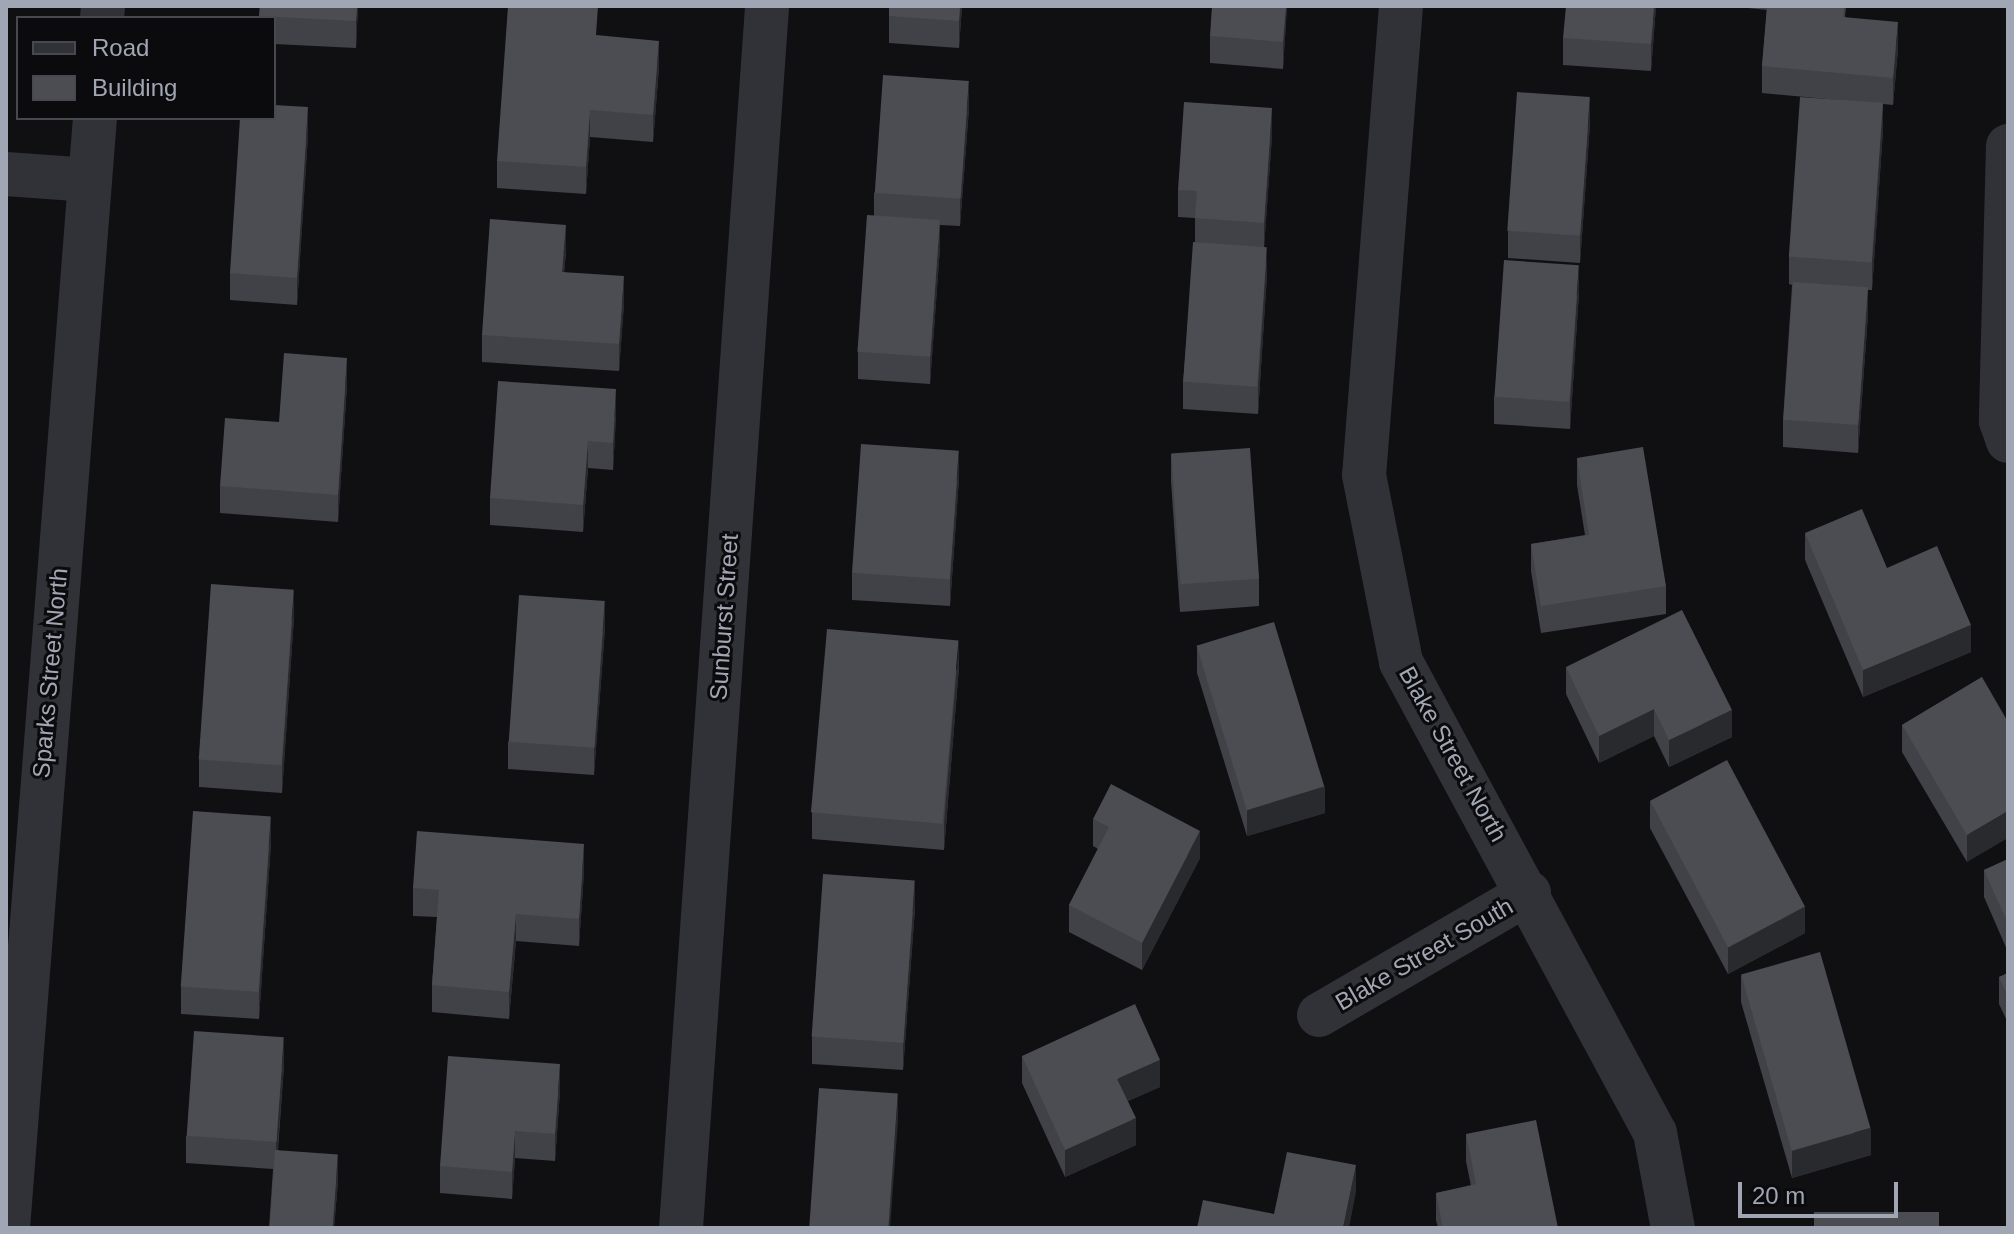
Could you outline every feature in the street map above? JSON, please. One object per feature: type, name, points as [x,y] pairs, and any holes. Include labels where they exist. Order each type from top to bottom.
[{"type":"street","name":"Sunburst Street","points":[[681,1228],[767,6]]},
{"type":"street","name":"Blake Street North","points":[[1401,6],[1364,475],[1401,662],[1529,893],[1655,1133],[1673,1228]]},
{"type":"street","name":"Sparks Street North","points":[[8,1228],[19,878],[95,120]]},
{"type":"street","points":[[2008,146],[2001,421],[2008,441]]},
{"type":"street","points":[[6,174],[90,180]]},
{"type":"street","name":"Blake Street South","points":[[1319,1015],[1529,893]]},
{"type":"building","points":[[260,6],[357,6],[356,21],[259,16]]},
{"type":"building","points":[[508,6],[598,6],[596,35],[659,41],[653,115],[590,110],[586,167],[497,161]]},
{"type":"building","points":[[889,6],[960,6],[959,21],[889,16]]},
{"type":"building","points":[[1212,6],[1286,6],[1283,42],[1210,36]]},
{"type":"building","points":[[1566,6],[1654,6],[1651,44],[1563,38]]},
{"type":"building","points":[[1767,6],[1844,6],[1843,17],[1898,22],[1893,78],[1762,66]]},
{"type":"building","points":[[883,75],[969,81],[961,199],[875,193]]},
{"type":"building","points":[[1517,92],[1590,97],[1580,236],[1507,231]]},
{"type":"building","points":[[1800,97],[1883,103],[1872,262],[1789,257]]},
{"type":"building","points":[[1184,102],[1272,108],[1264,223],[1195,218],[1197,191],[1178,190]]},
{"type":"building","points":[[276,105],[308,107],[297,278],[230,273],[240,120],[276,120]]},
{"type":"building","points":[[867,215],[940,220],[930,357],[857,352]]},
{"type":"building","points":[[490,219],[566,225],[562,272],[624,276],[619,344],[482,335]]},
{"type":"building","points":[[1193,242],[1267,247],[1257,387],[1183,382]]},
{"type":"building","points":[[1504,260],[1579,265],[1569,402],[1494,397]]},
{"type":"building","points":[[1793,282],[1868,287],[1858,425],[1783,420]]},
{"type":"building","points":[[284,353],[347,358],[338,495],[220,486],[225,418],[279,422]]},
{"type":"building","points":[[498,381],[616,389],[613,443],[588,441],[583,505],[490,498]]},
{"type":"building","points":[[861,444],[959,451],[950,580],[852,573]]},
{"type":"building","points":[[1643,447],[1666,586],[1541,606],[1531,544],[1589,535],[1577,458]]},
{"type":"building","points":[[1250,448],[1259,579],[1180,584],[1171,454]]},
{"type":"building","points":[[1862,509],[1887,568],[1937,546],[1971,625],[1863,670],[1805,533]]},
{"type":"building","points":[[211,584],[294,590],[282,765],[199,760]]},
{"type":"building","points":[[519,595],[605,601],[595,748],[509,742]]},
{"type":"building","points":[[1682,610],[1732,710],[1669,740],[1654,709],[1599,736],[1566,667]]},
{"type":"building","points":[[1274,622],[1324,786],[1247,810],[1197,646]]},
{"type":"building","points":[[827,629],[958,641],[942,824],[811,812]]},
{"type":"building","points":[[1982,677],[2008,722],[2008,811],[1967,835],[1902,725]]},
{"type":"building","points":[[1727,760],[1805,907],[1728,947],[1650,801]]},
{"type":"building","points":[[1111,784],[1200,831],[1142,943],[1069,905],[1109,827],[1093,819]]},
{"type":"building","points":[[193,811],[271,816],[259,992],[181,987]]},
{"type":"building","points":[[417,831],[584,844],[579,919],[516,914],[509,992],[432,985],[439,890],[413,888]]},
{"type":"building","points":[[2008,859],[2008,924],[1984,870]]},
{"type":"building","points":[[823,874],[915,880],[903,1043],[812,1037]]},
{"type":"building","points":[[1820,952],[1870,1128],[1792,1151],[1741,975]]},
{"type":"building","points":[[2008,973],[2008,996],[1999,977]]},
{"type":"building","points":[[1135,1004],[1160,1060],[1117,1079],[1136,1118],[1065,1150],[1022,1056]]},
{"type":"building","points":[[194,1031],[284,1037],[276,1142],[187,1136]]},
{"type":"building","points":[[448,1056],[560,1064],[555,1134],[515,1131],[512,1172],[440,1166]]},
{"type":"building","points":[[819,1088],[898,1094],[888,1228],[809,1228]]},
{"type":"building","points":[[1536,1120],[1558,1228],[1443,1228],[1436,1193],[1476,1184],[1466,1134]]},
{"type":"building","points":[[275,1150],[338,1154],[333,1228],[270,1227]]},
{"type":"building","points":[[1287,1152],[1356,1165],[1343,1228],[1197,1228],[1203,1200],[1274,1214]]},
{"type":"building","points":[[1814,1212],[1939,1212],[1939,1228],[1814,1228]]}]
